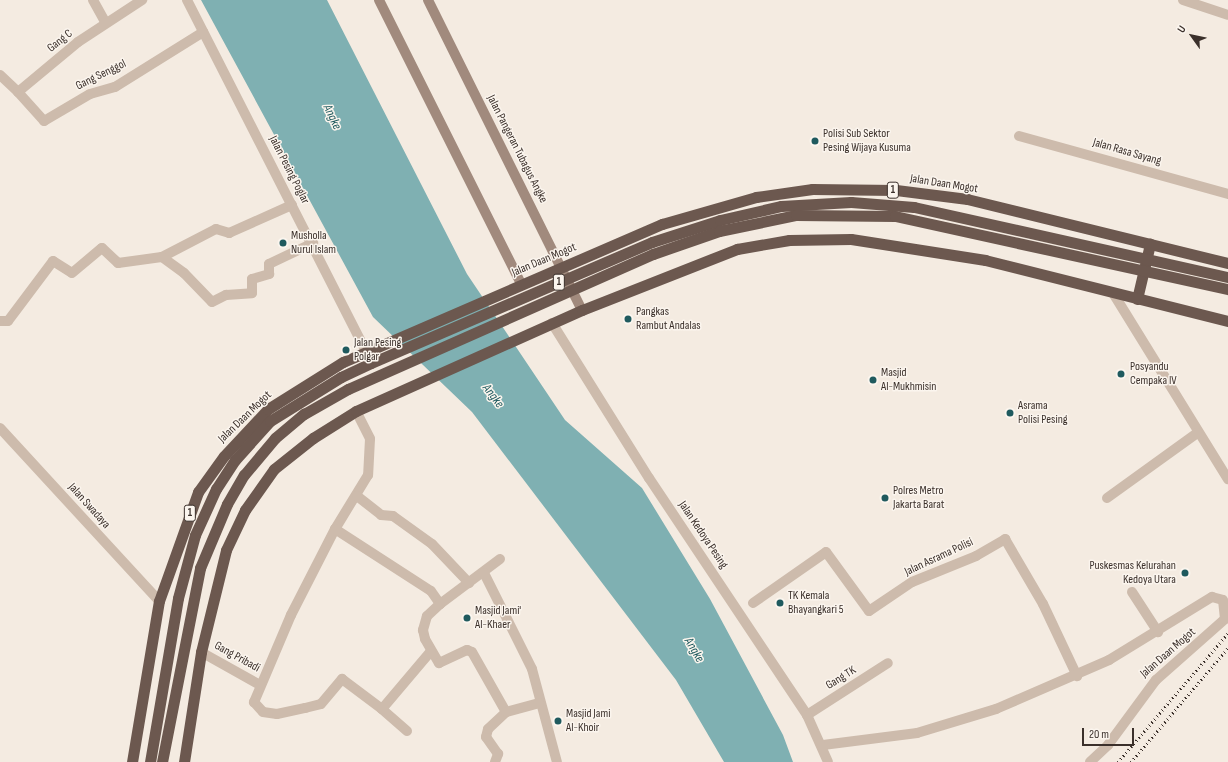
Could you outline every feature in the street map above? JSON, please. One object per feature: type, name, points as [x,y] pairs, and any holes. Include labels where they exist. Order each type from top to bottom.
[{"type":"highway","name":"Jalan Daan Mogot","points":[[132,762],[159,601],[198,492],[224,456],[268,410],[302,385],[371,350],[562,265],[710,209],[756,197],[812,189],[896,190],[967,199],[1228,263]]},
{"type":"highway","name":"Jalan Daan Mogot","points":[[150,762],[178,598],[195,535],[216,489],[236,460],[270,421],[341,377],[371,363],[652,242],[720,220],[781,206],[850,202],[914,207],[1228,277]]},
{"type":"highway","name":"1","points":[[162,762],[200,568],[227,504],[244,475],[275,438],[304,414],[348,389],[652,254],[719,231],[796,215],[895,216],[1228,290]]},
{"type":"highway","points":[[184,762],[201,652],[226,550],[245,510],[274,469],[313,438],[356,411],[582,310],[737,249],[788,240],[851,239],[985,260],[1228,321]]},
{"type":"highway","points":[[1137,299],[1150,244]]},
{"type":"main road","points":[[379,0],[521,283]]},
{"type":"main road","name":"Jalan Pangeran Tubagus Angke","points":[[428,0],[562,265],[582,310]]},
{"type":"street","points":[[93,0],[106,23]]},
{"type":"street","name":"Gang C","points":[[18,92],[106,23],[142,0]]},
{"type":"street","name":"Jalan Pesing Poglar","points":[[187,0],[292,205],[371,350]]},
{"type":"street","points":[[1183,0],[1228,15]]},
{"type":"street","name":"Gang Senggol","points":[[18,92],[44,121],[90,94],[114,86],[203,32]]},
{"type":"street","points":[[0,75],[18,92]]},
{"type":"street","name":"Jalan Rasa Sayang","points":[[1019,136],[1228,194]]},
{"type":"street","points":[[0,321],[8,321],[55,261],[71,274],[102,248],[118,263],[162,257],[216,229],[229,233],[292,205]]},
{"type":"street","points":[[162,257],[184,272],[212,302],[226,295],[252,293],[252,279],[269,274],[269,264],[312,243]]},
{"type":"street","points":[[1113,293],[1197,434],[1228,479]]},
{"type":"street","name":"Jalan Kedoya Pesing","points":[[552,323],[649,478],[807,715],[823,745],[828,762]]},
{"type":"street","points":[[356,411],[370,439],[371,466],[357,496],[335,529],[260,685],[254,702],[264,712],[276,714],[321,704],[342,679],[382,709],[407,732]]},
{"type":"street","name":"Jalan Swadaya","points":[[0,428],[159,601]]},
{"type":"street","points":[[1107,498],[1197,434]]},
{"type":"street","points":[[357,496],[381,515],[393,516],[426,540],[469,583]]},
{"type":"street","points":[[335,529],[431,591],[440,604]]},
{"type":"street","name":"Jalan Asrama Polisi","points":[[754,603],[826,552],[869,611],[912,582],[976,556],[1004,539],[1043,604],[1077,676]]},
{"type":"street","points":[[500,559],[484,573],[440,604],[425,621],[425,640],[439,663],[470,651],[506,712]]},
{"type":"street","points":[[484,573],[525,650],[541,692],[539,703],[557,762]]},
{"type":"street","points":[[1132,592],[1158,632]]},
{"type":"street","points":[[823,745],[917,733],[996,709],[1077,676],[1158,632],[1212,597],[1225,597]]},
{"type":"street","name":"Jalan Daan Mogot","points":[[1090,762],[1108,745],[1156,680],[1225,619],[1225,597]]},
{"type":"street","points":[[382,709],[431,651]]},
{"type":"street","name":"Gang Pribadi","points":[[201,652],[260,685]]},
{"type":"street","name":"Gang TK","points":[[807,715],[888,664]]},
{"type":"street","points":[[495,762],[498,754],[486,733],[506,712],[539,703]]},
{"type":"water","name":"Angke","points":[[201,0],[327,0],[467,274],[565,420],[642,488],[710,599],[783,735],[793,762],[724,762],[676,680],[472,412],[373,317]]},
{"type":"railway","points":[[1118,762],[1228,633]]},
{"type":"railway","points":[[1131,762],[1228,648]]},
{"type":"place","name":"Polisi Sub Sektor Pesing Wijaya Kusuma","points":[[815,141]]},
{"type":"place","name":"Musholla Nurul Islam","points":[[283,243]]},
{"type":"place","name":"Pangkas Rambut Andalas","points":[[628,319]]},
{"type":"place","name":"Jalan Pesing Polgar","points":[[346,350]]},
{"type":"place","name":"Posyandu Cempaka IV","points":[[1121,374]]},
{"type":"place","name":"Masjid Al-Mukhmisin","points":[[873,380]]},
{"type":"place","name":"Asrama Polisi Pesing","points":[[1010,413]]},
{"type":"place","name":"Polres Metro Jakarta Barat","points":[[885,498]]},
{"type":"place","name":"Puskesmas Kelurahan Kedoya Utara","points":[[1185,573]]},
{"type":"place","name":"TK Kemala Bhayangkari 5","points":[[780,603]]},
{"type":"place","name":"Masjid Jami' Al-Khaer","points":[[467,618]]},
{"type":"place","name":"Masjid Jami Al-Khoir","points":[[558,721]]}]
